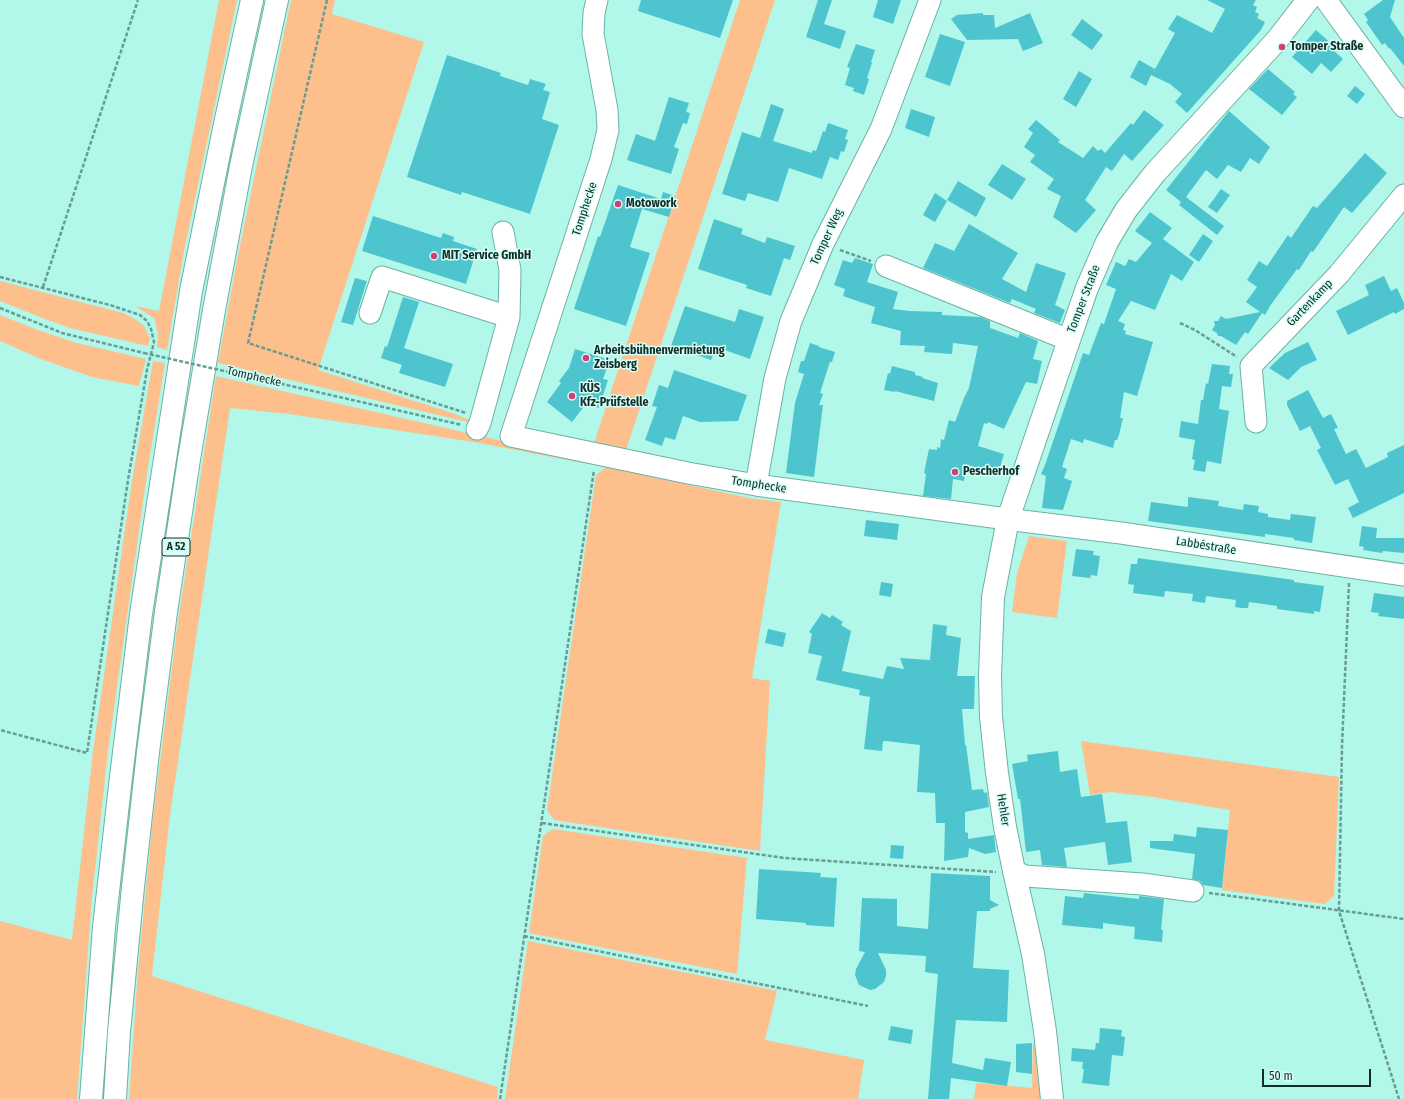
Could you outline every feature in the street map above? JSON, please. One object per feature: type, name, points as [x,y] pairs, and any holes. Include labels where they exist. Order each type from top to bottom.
[{"type":"main road","name":"A 52","points":[[91,1099],[105,919],[141,614],[191,291],[252,0]]},
{"type":"main road","name":"A 52","points":[[115,1099],[119,1032],[133,887],[148,752],[173,566],[214,310],[241,166],[277,0]]},
{"type":"main road","name":"Tomper Straße","points":[[1008,519],[1068,340],[1087,288],[1107,242],[1126,210],[1156,173],[1277,40],[1308,0]]},
{"type":"main road","name":"Hehler","points":[[1008,519],[993,597],[990,676],[991,717],[997,773],[1014,871],[1033,954],[1045,1031],[1052,1099]]},
{"type":"street","name":"Tomphecke","points":[[597,0],[594,13],[593,34],[607,110],[608,130],[601,159],[511,436],[756,485],[1008,519]]},
{"type":"street","name":"Tomper Weg","points":[[756,485],[775,378],[791,321],[822,244],[881,129],[930,0]]},
{"type":"street","points":[[1326,0],[1404,107]]},
{"type":"street","name":"Gartenkamp","points":[[1251,366],[1339,274],[1404,195]]},
{"type":"street","points":[[479,426],[509,317],[510,270],[503,232]]},
{"type":"street","points":[[886,266],[1068,340]]},
{"type":"street","points":[[370,313],[382,277],[509,317]]},
{"type":"street","points":[[1251,366],[1256,422]]},
{"type":"street","name":"Labbéstraße","points":[[1008,519],[1121,533],[1404,575]]},
{"type":"street","points":[[1014,871],[1025,876],[1142,884],[1193,891]]},
{"type":"path","points":[[44,287],[138,0]]},
{"type":"path","points":[[327,0],[248,343],[468,414],[479,426]]},
{"type":"path","points":[[822,244],[886,266]]},
{"type":"path","points":[[0,277],[44,287],[140,315],[147,321],[151,329],[154,342],[147,370],[128,480],[87,753],[0,730]]},
{"type":"path","name":"Tomphecke","points":[[0,308],[62,333],[144,353],[479,426]]},
{"type":"path","points":[[1180,323],[1195,330],[1251,366]]},
{"type":"path","points":[[500,1099],[597,454]]},
{"type":"path","points":[[1350,568],[1342,746],[1339,911],[1399,1099]]},
{"type":"path","points":[[542,823],[784,858],[995,872],[1014,871]]},
{"type":"path","points":[[1193,891],[1404,919]]},
{"type":"path","points":[[524,936],[868,1006]]},
{"type":"shaded area","points":[[219,0],[237,0],[184,251],[167,350],[157,347],[158,334],[154,318],[135,306],[159,311]]},
{"type":"shaded area","points":[[291,0],[335,0],[332,14],[424,42],[318,370],[452,413],[470,420],[468,422],[218,363],[237,260]]},
{"type":"shaded area","points":[[740,0],[775,0],[626,450],[594,443]]},
{"type":"shaded area","points":[[0,281],[123,313],[135,319],[144,326],[150,338],[148,346],[70,328],[0,301]]},
{"type":"shaded area","points":[[0,315],[77,343],[146,359],[139,386],[92,377],[41,359],[0,341]]},
{"type":"shaded area","points":[[153,361],[165,363],[147,474],[108,751],[92,897],[77,1099],[0,1099],[0,921],[72,940],[93,751],[132,481]]},
{"type":"shaded area","points":[[216,376],[581,457],[583,463],[474,442],[289,414],[230,408],[170,815],[152,976],[498,1087],[497,1099],[129,1099],[138,970],[153,817],[178,621]]},
{"type":"shaded area","points":[[606,467],[749,498],[781,502],[752,678],[770,681],[760,851],[554,820],[547,810],[596,475]]},
{"type":"shaded area","points":[[1029,536],[1067,541],[1057,618],[1012,612],[1017,573]]},
{"type":"shaded area","points":[[1081,741],[1339,777],[1334,896],[1325,904],[1222,890],[1230,810],[1153,797],[1110,792],[1090,795]]},
{"type":"shaded area","points":[[553,829],[747,858],[737,974],[529,933],[543,836]]},
{"type":"shaded area","points":[[528,941],[777,991],[765,1040],[864,1060],[858,1099],[505,1099]]},
{"type":"shaded area","points":[[1033,1042],[1036,1047],[1046,1099],[974,1099],[976,1083],[1032,1088]]},
{"type":"building","points":[[641,0],[733,0],[720,38],[638,11]]},
{"type":"building","points":[[818,0],[832,0],[824,24],[846,31],[840,49],[806,37]]},
{"type":"building","points":[[878,0],[901,0],[893,24],[873,17]]},
{"type":"building","points":[[1207,0],[1256,0],[1253,5],[1257,7],[1255,12],[1259,14],[1257,18],[1265,22],[1261,30],[1187,113],[1175,102],[1182,94],[1170,84],[1151,75],[1146,86],[1130,77],[1139,60],[1155,69],[1175,33],[1168,29],[1177,15],[1212,33],[1225,9]]},
{"type":"building","points":[[1383,0],[1395,0],[1390,17],[1404,38],[1404,66],[1385,43],[1382,45],[1366,22],[1368,20],[1364,14]]},
{"type":"building","points":[[983,13],[983,15],[994,15],[995,28],[1030,13],[1043,43],[1023,51],[1018,39],[967,40],[951,19],[957,15]]},
{"type":"building","points":[[1082,19],[1103,35],[1092,50],[1071,35]]},
{"type":"building","points":[[1316,30],[1335,47],[1333,50],[1343,59],[1331,72],[1321,63],[1312,74],[1292,57]]},
{"type":"building","points":[[940,34],[965,42],[950,86],[925,77]]},
{"type":"building","points":[[856,44],[875,50],[864,95],[853,91],[854,88],[845,85],[850,68],[847,67]]},
{"type":"building","points":[[447,55],[501,73],[500,76],[528,85],[530,79],[546,84],[543,90],[550,92],[542,119],[559,125],[530,214],[462,192],[461,195],[407,177]]},
{"type":"building","points":[[1268,69],[1295,92],[1293,94],[1297,97],[1282,115],[1249,89]]},
{"type":"building","points":[[1079,71],[1092,79],[1076,107],[1063,99]]},
{"type":"building","points":[[1355,86],[1365,94],[1357,104],[1347,96]]},
{"type":"building","points":[[669,97],[689,103],[686,112],[690,113],[687,124],[683,123],[674,147],[679,149],[671,174],[627,160],[636,134],[655,141]]},
{"type":"building","points":[[771,104],[784,109],[773,141],[812,153],[813,150],[816,151],[823,131],[825,132],[828,123],[848,130],[845,139],[848,140],[844,152],[841,151],[838,160],[830,157],[822,179],[789,168],[778,202],[748,193],[745,201],[722,194],[742,132],[760,138]]},
{"type":"building","points":[[911,109],[935,117],[929,137],[905,128]]},
{"type":"building","points":[[1144,110],[1164,125],[1132,161],[1124,154],[1112,171],[1106,167],[1085,200],[1096,210],[1076,233],[1053,217],[1061,196],[1047,189],[1054,179],[1030,162],[1035,155],[1024,147],[1033,133],[1028,129],[1036,120],[1060,140],[1058,142],[1083,158],[1093,146],[1098,151],[1101,149],[1105,153],[1131,123],[1133,125]]},
{"type":"building","points":[[1229,111],[1270,147],[1259,164],[1250,158],[1241,172],[1228,165],[1217,179],[1206,170],[1186,197],[1224,226],[1217,235],[1179,205],[1181,202],[1166,190]]},
{"type":"building","points":[[1365,153],[1387,173],[1352,213],[1344,207],[1313,252],[1311,251],[1299,270],[1297,269],[1265,315],[1262,313],[1248,334],[1245,332],[1236,345],[1221,336],[1218,336],[1217,333],[1212,330],[1215,325],[1214,321],[1218,321],[1221,316],[1226,319],[1260,312],[1246,302],[1257,287],[1247,280],[1259,261],[1267,266],[1288,235],[1291,238],[1313,206],[1317,208]]},
{"type":"building","points":[[1002,164],[1026,179],[1012,200],[988,185]]},
{"type":"building","points":[[958,181],[986,198],[976,217],[947,200]]},
{"type":"building","points":[[618,185],[661,199],[663,192],[675,196],[669,217],[642,209],[630,247],[650,253],[626,326],[574,309],[598,236],[600,237]]},
{"type":"building","points":[[1221,189],[1230,195],[1217,213],[1208,207]]},
{"type":"building","points":[[935,193],[947,201],[935,222],[923,215]]},
{"type":"building","points":[[1150,212],[1172,228],[1163,239],[1194,262],[1182,281],[1171,274],[1155,310],[1131,301],[1118,321],[1125,324],[1123,330],[1126,331],[1125,334],[1153,342],[1137,396],[1124,392],[1120,418],[1123,418],[1119,435],[1117,440],[1115,440],[1113,448],[1084,439],[1083,443],[1071,439],[1062,467],[1067,469],[1064,478],[1072,481],[1063,510],[1042,508],[1046,476],[1041,474],[1083,353],[1089,355],[1101,323],[1104,324],[1116,289],[1106,285],[1116,262],[1125,266],[1129,259],[1136,262],[1152,243],[1135,231]]},
{"type":"building","points":[[373,216],[441,238],[443,233],[454,237],[453,241],[477,249],[466,284],[362,251]]},
{"type":"building","points":[[714,219],[743,229],[741,234],[765,243],[767,237],[795,246],[790,260],[784,258],[771,296],[746,288],[747,285],[698,269]]},
{"type":"building","points":[[969,224],[1018,253],[1002,279],[1026,292],[1036,263],[1066,273],[1055,305],[1065,310],[1060,323],[1034,313],[1036,309],[1012,299],[1010,303],[923,268],[935,243],[954,251]]},
{"type":"building","points":[[1203,234],[1213,241],[1199,262],[1189,255]]},
{"type":"building","points":[[855,258],[873,264],[867,282],[898,292],[893,309],[942,312],[942,315],[981,317],[990,321],[990,328],[1018,338],[1020,333],[1038,341],[1033,359],[1042,361],[1037,384],[1026,382],[1004,429],[988,422],[987,424],[984,423],[978,446],[1004,454],[998,474],[967,465],[964,481],[953,479],[951,499],[923,496],[926,474],[924,473],[929,449],[937,450],[937,447],[940,448],[941,439],[944,440],[949,420],[955,422],[969,388],[978,346],[953,343],[952,354],[924,352],[925,346],[900,345],[901,331],[871,323],[875,307],[843,296],[845,289],[834,285],[843,260],[852,263]]},
{"type":"building","points":[[1384,276],[1391,291],[1397,288],[1404,303],[1404,309],[1395,314],[1394,312],[1348,335],[1336,311],[1369,295],[1365,285]]},
{"type":"building","points":[[355,278],[367,281],[353,325],[341,322]]},
{"type":"building","points":[[403,297],[419,302],[404,348],[453,364],[445,387],[399,373],[402,365],[381,358],[385,346],[387,347]]},
{"type":"building","points":[[685,306],[735,322],[739,309],[764,317],[750,359],[716,347],[711,360],[671,346]]},
{"type":"building","points":[[1308,342],[1317,360],[1301,367],[1288,380],[1269,368],[1285,353]]},
{"type":"building","points":[[810,343],[835,352],[832,362],[830,362],[820,393],[823,394],[819,405],[823,405],[814,477],[786,473],[795,403],[804,374],[798,372],[801,361],[804,361]]},
{"type":"building","points":[[575,349],[610,360],[603,379],[608,380],[599,408],[586,404],[572,422],[547,402],[561,383],[559,381],[569,368]]},
{"type":"building","points":[[1212,364],[1230,366],[1229,374],[1233,374],[1231,387],[1222,386],[1219,409],[1229,411],[1221,464],[1207,461],[1205,472],[1193,470],[1195,460],[1192,459],[1195,440],[1179,437],[1181,421],[1198,424],[1201,400],[1203,400],[1206,383],[1208,384]]},
{"type":"building","points":[[892,366],[915,372],[915,375],[938,383],[934,401],[895,391],[884,390],[888,373],[890,374]]},
{"type":"building","points":[[674,370],[747,395],[738,421],[700,422],[683,416],[675,440],[665,437],[662,446],[645,440],[657,407],[652,406],[659,385],[668,388]]},
{"type":"building","points":[[1308,390],[1323,418],[1331,414],[1338,428],[1334,429],[1346,454],[1356,449],[1366,468],[1388,457],[1387,453],[1404,445],[1404,493],[1353,518],[1348,508],[1359,502],[1348,479],[1335,485],[1317,450],[1321,448],[1310,426],[1300,431],[1287,405],[1287,401]]},
{"type":"building","points":[[1188,497],[1219,501],[1218,506],[1243,510],[1244,504],[1259,506],[1258,512],[1268,514],[1268,517],[1290,520],[1291,514],[1316,517],[1312,543],[1294,540],[1294,538],[1265,534],[1265,537],[1148,521],[1151,502],[1188,507]]},
{"type":"building","points":[[866,520],[899,524],[897,540],[864,536]]},
{"type":"building","points":[[1362,526],[1377,528],[1376,538],[1404,538],[1404,553],[1383,551],[1382,553],[1363,550],[1364,547],[1359,546]]},
{"type":"building","points":[[1076,549],[1094,551],[1093,555],[1100,556],[1097,576],[1091,575],[1090,578],[1072,576]]},
{"type":"building","points":[[1138,558],[1294,580],[1294,582],[1324,586],[1320,612],[1314,611],[1314,614],[1277,609],[1277,606],[1249,602],[1248,608],[1242,608],[1235,607],[1236,600],[1206,596],[1205,603],[1192,601],[1193,594],[1165,591],[1164,597],[1133,593],[1134,585],[1128,584],[1131,564],[1137,564]]},
{"type":"building","points":[[881,582],[893,584],[891,597],[879,595]]},
{"type":"building","points":[[1374,593],[1404,597],[1404,619],[1378,616],[1379,613],[1371,612]]},
{"type":"building","points":[[822,613],[830,618],[832,615],[843,622],[841,625],[851,631],[842,671],[883,679],[887,666],[904,669],[900,658],[930,660],[933,624],[947,626],[946,635],[961,638],[957,676],[975,676],[974,709],[962,709],[965,745],[972,790],[983,789],[984,793],[987,792],[989,807],[965,812],[965,832],[968,833],[968,839],[994,835],[996,852],[985,854],[969,848],[968,857],[944,861],[945,823],[936,823],[935,793],[917,792],[920,745],[883,741],[882,751],[864,749],[870,697],[859,695],[860,690],[816,680],[822,656],[808,653],[812,634],[809,632]]},
{"type":"building","points":[[768,629],[786,633],[783,647],[765,643]]},
{"type":"building","points":[[1058,751],[1060,772],[1077,769],[1081,797],[1102,794],[1106,823],[1127,821],[1132,862],[1108,865],[1105,842],[1064,848],[1067,867],[1042,865],[1040,850],[1026,852],[1020,799],[1018,799],[1012,764],[1028,761],[1027,755]]},
{"type":"building","points":[[1197,827],[1228,830],[1222,888],[1203,885],[1200,881],[1192,879],[1195,854],[1150,848],[1150,841],[1173,841],[1174,834],[1196,837]]},
{"type":"building","points":[[891,845],[904,846],[903,859],[890,858]]},
{"type":"building","points":[[759,869],[821,873],[820,877],[837,878],[834,927],[756,919]]},
{"type":"building","points":[[931,873],[990,876],[990,900],[999,905],[990,909],[990,911],[977,911],[973,968],[1009,970],[1007,1022],[956,1020],[952,1063],[983,1070],[985,1058],[1011,1062],[1007,1086],[951,1078],[949,1099],[928,1099],[938,974],[925,972],[926,956],[878,953],[886,970],[886,976],[884,982],[875,989],[870,990],[859,985],[855,975],[856,969],[865,952],[859,951],[862,898],[897,899],[897,926],[928,929]]},
{"type":"building","points":[[1084,893],[1139,899],[1139,896],[1164,899],[1161,930],[1163,930],[1162,942],[1134,939],[1135,927],[1103,923],[1103,929],[1062,925],[1065,896],[1083,898]]},
{"type":"building","points":[[891,1026],[913,1030],[911,1044],[888,1040]]},
{"type":"building","points":[[1100,1028],[1122,1030],[1121,1036],[1125,1037],[1123,1056],[1112,1055],[1109,1086],[1082,1083],[1084,1069],[1082,1069],[1083,1062],[1071,1061],[1072,1048],[1095,1050],[1096,1043],[1099,1043]]},
{"type":"building","points":[[1032,1043],[1032,1074],[1016,1072],[1016,1044]]},
{"type":"place","name":"Tomper Straße","points":[[1282,47]]},
{"type":"place","name":"Motowork","points":[[618,204]]},
{"type":"place","name":"MIT Service GmbH","points":[[434,256]]},
{"type":"place","name":"Arbeitsbühnenvermietung Zeisberg","points":[[586,358]]},
{"type":"place","name":"KÜS Kfz-Prüfstelle","points":[[572,396]]},
{"type":"place","name":"Pescherhof","points":[[955,472]]}]
